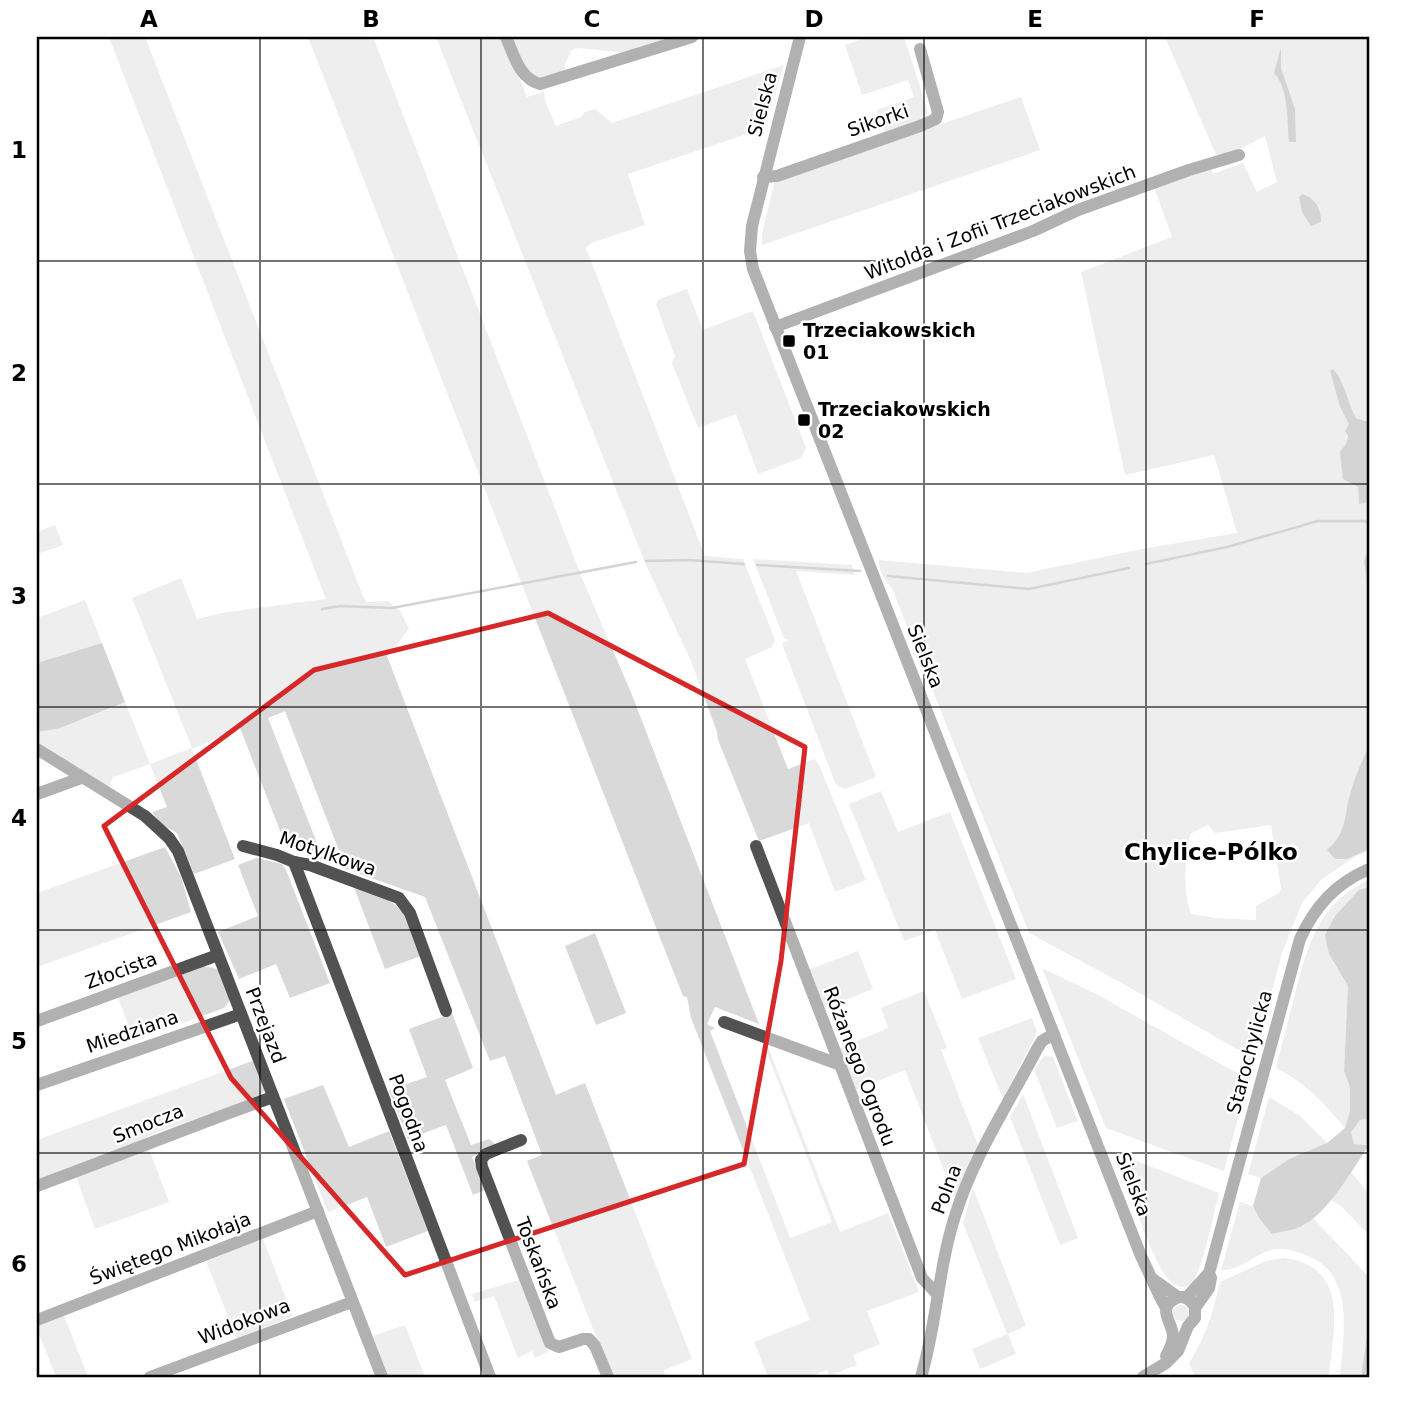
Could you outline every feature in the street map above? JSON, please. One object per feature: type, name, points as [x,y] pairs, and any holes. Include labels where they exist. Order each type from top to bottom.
[{"type":"street","points":[[506,37],[521,72],[533,82],[545,84],[692,37]]},
{"type":"street","name":"Sielska","points":[[800,37],[752,226],[752,268],[1141,1256],[1153,1279],[1153,1287],[1166,1308]]},
{"type":"street","name":"Sikorki","points":[[763,177],[790,171],[920,127],[936,119],[938,112],[920,49]]},
{"type":"street","name":"Witolda i Zofii Trzeciakowskich","points":[[775,327],[1033,231],[1078,210],[1239,155]]},
{"type":"street","name":"Przejazd","points":[[37,749],[145,816],[169,838],[178,851],[382,1377]]},
{"type":"street","points":[[37,794],[81,778]]},
{"type":"street","name":"Motylkowa","points":[[243,846],[310,865],[399,898],[410,913],[446,1011]]},
{"type":"street","name":"Różanego Ogrodu","points":[[756,846],[922,1279],[937,1294]]},
{"type":"street","name":"Pogodna","points":[[294,862],[490,1377]]},
{"type":"street","name":"Starochylicka","points":[[1166,1308],[1172,1300],[1182,1298],[1209,1273],[1296,950],[1305,928],[1326,896],[1369,869]]},
{"type":"street","name":"Złocista","points":[[37,1021],[218,955]]},
{"type":"street","name":"Miedziana","points":[[37,1086],[241,1014]]},
{"type":"street","points":[[724,1022],[838,1064]]},
{"type":"street","name":"Polna","points":[[921,1377],[932,1344],[937,1294],[954,1219],[966,1187],[1037,1049],[1042,1041],[1054,1034]]},
{"type":"street","name":"Smocza","points":[[37,1186],[273,1097]]},
{"type":"street","name":"Toskańska","points":[[521,1140],[486,1154],[481,1160],[482,1167],[550,1343],[559,1347],[589,1339],[595,1346],[608,1377]]},
{"type":"street","name":"Świętego Mikołaja","points":[[37,1320],[317,1212]]},
{"type":"street","name":"Starochylicka","points":[[1143,1377],[1170,1360],[1178,1351],[1188,1326],[1195,1318],[1195,1308],[1209,1288],[1209,1273]]},
{"type":"street","name":"Sielska","points":[[1153,1279],[1182,1298]]},
{"type":"street","points":[[1182,1298],[1192,1303],[1195,1308]]},
{"type":"street","name":"Widokowa","points":[[150,1377],[352,1301]]},
{"type":"street","points":[[1159,1366],[1171,1346],[1171,1324],[1166,1308]]},
{"type":"street","points":[[1171,1324],[1181,1328],[1188,1326]]},
{"type":"highlighted area","points":[[548,613],[805,747],[781,961],[744,1164],[405,1275],[231,1078],[104,826],[314,670]]},
{"type":"shaded area","points":[[109,37],[145,37],[363,596],[366,602],[388,601],[401,612],[409,629],[387,656],[556,1095],[585,1083],[692,1359],[664,1370],[666,1377],[612,1377],[527,1161],[542,1155],[505,1056],[490,1061],[425,897],[346,869],[285,711],[268,718],[324,861],[286,846],[240,728],[192,749],[235,859],[194,874],[177,833],[161,824],[152,812],[167,807],[150,764],[192,748],[132,598],[181,578],[197,619],[227,612],[326,599]]},
{"type":"shaded area","points":[[308,37],[373,37],[582,578],[632,695],[759,1024],[715,1007],[707,1024],[715,1028],[710,1031],[790,1238],[832,1222],[764,1045],[768,1047],[840,1232],[888,1213],[919,1292],[867,1311],[880,1344],[853,1355],[857,1365],[830,1375],[827,1370],[808,1377],[768,1377],[754,1342],[810,1320],[691,1018],[687,997],[683,996]]},
{"type":"shaded area","points":[[436,37],[503,37],[527,97],[544,92],[556,126],[595,109],[612,123],[784,65],[765,128],[628,174],[645,225],[591,243],[586,248],[705,556],[743,559],[775,640],[772,647],[745,659],[788,769],[815,759],[866,880],[835,892],[809,823],[759,841],[718,740],[691,661],[646,565]]},
{"type":"shaded area","points":[[512,37],[680,37],[620,57],[619,52],[578,48],[572,50],[564,66],[566,70],[537,80],[523,67]]},
{"type":"shaded area","points":[[869,37],[904,37],[928,112],[923,121],[886,135],[877,110],[914,97],[908,80],[862,95],[845,45]]},
{"type":"shaded area","points":[[1165,37],[1369,37],[1369,422],[1356,418],[1330,371],[1340,407],[1349,424],[1346,444],[1351,484],[1358,487],[1359,504],[1369,502],[1369,543],[1364,562],[1369,596],[1369,851],[1356,856],[1322,879],[1302,903],[1282,953],[1224,1171],[1106,1128],[1042,968],[1098,995],[1242,1076],[1247,1055],[1029,933],[892,588],[881,572],[879,560],[1026,573],[1237,533],[1214,455],[1125,475],[1081,272],[1172,237],[1154,187],[1210,168],[1213,174],[1243,163],[1257,192],[1277,182],[1265,136],[1237,151],[1217,157]],"holes":[[[1208,825],[1215,833],[1271,825],[1281,888],[1279,893],[1256,906],[1256,920],[1191,914],[1185,874],[1190,834]]]},
{"type":"shaded area","points":[[1281,47],[1281,68],[1295,109],[1296,142],[1289,142],[1285,96],[1274,73]]},
{"type":"shaded area","points":[[1021,97],[1040,150],[762,245],[762,234],[775,180]]},
{"type":"shaded area","points":[[1302,194],[1316,204],[1321,222],[1311,226],[1302,212],[1299,197]]},
{"type":"shaded area","points":[[687,289],[703,330],[753,311],[806,448],[801,458],[758,474],[736,414],[698,428],[672,363],[675,357],[656,304],[659,299]]},
{"type":"shaded area","points":[[1333,369],[1356,418],[1369,422],[1369,502],[1359,504],[1358,487],[1343,479],[1340,452],[1346,444],[1348,436],[1345,431],[1349,424],[1340,407],[1330,371]]},
{"type":"shaded area","points":[[55,525],[63,545],[37,554],[37,532]]},
{"type":"shaded area","points":[[1369,543],[1369,596],[1364,562]]},
{"type":"shaded area","points":[[753,559],[852,565],[855,575],[796,571],[876,777],[845,789],[836,785],[782,644],[789,640],[784,638]]},
{"type":"shaded area","points":[[85,600],[102,643],[37,663],[37,618]]},
{"type":"shaded area","points":[[102,643],[125,702],[60,728],[37,732],[37,663]]},
{"type":"shaded area","points":[[125,702],[150,764],[113,777],[109,788],[37,745],[37,732],[81,720]]},
{"type":"shaded area","points":[[1369,746],[1369,849],[1347,859],[1335,859],[1327,850],[1342,829],[1349,797]]},
{"type":"shaded area","points":[[881,791],[898,832],[950,812],[1016,979],[962,999],[935,930],[904,941],[849,804]]},
{"type":"shaded area","points":[[165,847],[181,877],[191,912],[37,967],[37,893]]},
{"type":"shaded area","points":[[257,858],[282,864],[286,870],[330,983],[290,998],[276,964],[239,979],[218,932],[258,916],[238,865]]},
{"type":"shaded area","points":[[1369,880],[1369,887],[1359,890],[1329,954],[1348,986],[1344,1071],[1350,1087],[1350,1111],[1345,1128],[1314,1094],[1276,1068],[1305,959],[1318,927],[1338,900]]},
{"type":"shaded area","points":[[357,886],[394,904],[401,911],[411,928],[421,956],[385,969],[355,890]]},
{"type":"shaded area","points":[[1369,887],[1369,1119],[1360,1120],[1351,1132],[1354,1144],[1369,1145],[1323,1210],[1301,1227],[1272,1234],[1253,1206],[1261,1178],[1289,1159],[1327,1143],[1345,1128],[1350,1111],[1350,1087],[1344,1071],[1348,986],[1329,954],[1325,935],[1335,916],[1359,890]]},
{"type":"shaded area","points":[[595,933],[626,1013],[596,1025],[565,946]]},
{"type":"shaded area","points":[[858,951],[873,989],[824,1008],[808,970]]},
{"type":"shaded area","points":[[203,966],[218,969],[230,1000],[224,1008],[134,1041],[117,995]]},
{"type":"shaded area","points":[[924,991],[947,1048],[941,1050],[978,1145],[955,1199],[905,1070],[856,1090],[840,1048],[888,1028],[881,1008]]},
{"type":"shaded area","points":[[452,1013],[473,1068],[445,1080],[471,1145],[489,1139],[496,1145],[472,1157],[485,1190],[473,1195],[446,1125],[408,1139],[389,1090],[427,1077],[409,1029]]},
{"type":"shaded area","points":[[1032,1018],[1037,1032],[1003,1099],[978,1038]]},
{"type":"shaded area","points":[[1044,1056],[1053,1057],[1078,1121],[1057,1128],[1034,1070]]},
{"type":"shaded area","points":[[255,1060],[265,1088],[261,1096],[155,1133],[126,1149],[37,1182],[37,1140]]},
{"type":"shaded area","points":[[323,1085],[349,1147],[389,1131],[428,1231],[386,1247],[367,1197],[328,1212],[284,1099]]},
{"type":"shaded area","points":[[1023,1094],[1078,1238],[1060,1245],[1010,1117]]},
{"type":"shaded area","points":[[1269,1097],[1299,1115],[1327,1143],[1289,1159],[1261,1178],[1248,1174]]},
{"type":"shaded area","points":[[1369,1119],[1369,1144],[1354,1145],[1350,1132],[1360,1120]]},
{"type":"shaded area","points":[[149,1149],[169,1202],[95,1229],[76,1176]]},
{"type":"shaded area","points":[[1116,1153],[1219,1193],[1199,1269],[1190,1285],[1182,1287],[1170,1281],[1155,1257]]},
{"type":"shaded area","points":[[1350,1171],[1369,1193],[1369,1235],[1341,1206],[1331,1200]]},
{"type":"shaded area","points":[[973,1188],[1026,1326],[1008,1334],[1016,1354],[980,1369],[972,1349],[1007,1334],[963,1223]]},
{"type":"shaded area","points":[[1240,1202],[1253,1206],[1259,1218],[1303,1227],[1313,1218],[1369,1277],[1369,1321],[1361,1377],[1340,1377],[1343,1309],[1334,1278],[1323,1265],[1304,1254],[1280,1249],[1264,1252],[1234,1268],[1221,1270]]},
{"type":"shaded area","points":[[263,1239],[293,1316],[237,1339],[206,1261]]},
{"type":"shaded area","points":[[1284,1258],[1305,1263],[1320,1273],[1329,1287],[1334,1321],[1329,1377],[1195,1377],[1189,1363],[1208,1324],[1220,1282],[1266,1261]]},
{"type":"shaded area","points":[[519,1280],[548,1352],[535,1358],[532,1351],[518,1358],[494,1296],[475,1302],[472,1294]]},
{"type":"shaded area","points":[[1181,1305],[1189,1313],[1181,1321],[1173,1313]]},
{"type":"shaded area","points":[[64,1315],[88,1377],[56,1377],[37,1329],[37,1325]]},
{"type":"shaded area","points":[[1369,1321],[1369,1377],[1361,1377]]},
{"type":"shaded area","points":[[405,1325],[425,1377],[388,1377],[373,1336]]},
{"type":"waterway","points":[[1146,564],[1227,547],[1318,521],[1365,521],[1369,524]]},
{"type":"waterway","points":[[646,561],[688,560],[744,564]]},
{"type":"waterway","points":[[322,609],[340,606],[392,608],[636,562]]},
{"type":"waterway","points":[[757,565],[860,571]]},
{"type":"waterway","points":[[888,576],[1029,589],[1129,568]]},
{"type":"place","name":"Trzeciakowskich 01","points":[[789,341]]},
{"type":"place","name":"Trzeciakowskich 02","points":[[804,420]]},
{"type":"district","name":"Chylice-Pólko","points":[[1211,852]]}]
